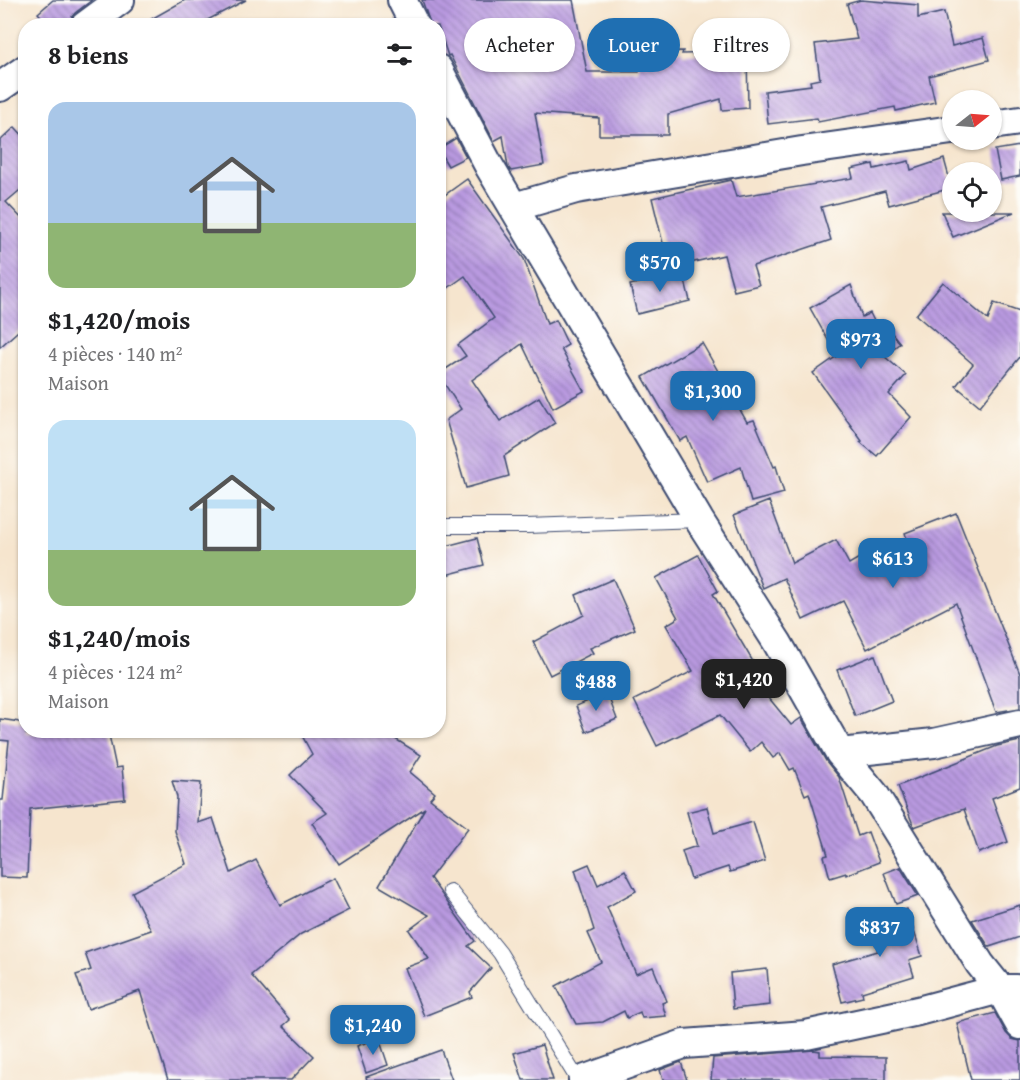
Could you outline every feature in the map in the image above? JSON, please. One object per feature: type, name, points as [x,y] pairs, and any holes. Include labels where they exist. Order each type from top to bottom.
[{"type":"street","points":[[96,18],[120,0]]},
{"type":"street","points":[[402,0],[411,18]]},
{"type":"street","points":[[0,87],[18,75]]},
{"type":"street","points":[[446,84],[489,166],[612,376],[699,520],[777,642],[840,753],[874,795],[980,964],[1010,989],[1020,1025]]},
{"type":"street","points":[[1002,123],[1020,121]]},
{"type":"street","points":[[514,207],[576,189],[802,150],[942,131]]},
{"type":"street","points":[[840,753],[934,743],[1020,724]]},
{"type":"street","points":[[583,1080],[684,1044],[806,1035],[1010,989]]},
{"type":"lane","points":[[446,526],[527,526],[699,520]]},
{"type":"lane","points":[[450,891],[500,953],[578,1080]]},
{"type":"building","points":[[53,0],[92,0],[71,18],[43,18],[38,13]]},
{"type":"building","points":[[185,0],[246,0],[211,18],[153,18]]},
{"type":"building","points":[[422,0],[573,0],[587,72],[680,72],[680,51],[683,51],[682,54],[692,54],[692,72],[747,72],[748,108],[722,110],[721,99],[668,114],[668,135],[599,135],[599,118],[535,113],[544,165],[511,171],[508,167],[503,136],[494,141],[450,55],[448,56],[446,18],[428,18]]},
{"type":"building","points":[[861,0],[918,5],[918,18],[944,12],[952,46],[983,38],[989,60],[929,76],[935,102],[896,111],[895,107],[818,122],[817,118],[768,124],[765,91],[811,85],[810,81],[820,79],[815,44],[857,39],[847,4]]},
{"type":"building","points":[[15,127],[18,130],[18,192],[6,202],[18,215],[18,331],[0,347],[0,141]]},
{"type":"building","points":[[456,138],[466,157],[448,166],[446,144]]},
{"type":"building","points":[[1020,146],[1020,176],[1002,180],[1002,162],[997,162],[995,150]]},
{"type":"building","points":[[944,159],[945,162],[942,162],[942,191],[889,205],[885,191],[821,207],[831,240],[753,266],[759,285],[734,291],[724,255],[669,268],[652,198],[731,180],[736,197],[853,178],[851,169],[873,164],[874,169],[909,161],[911,170]]},
{"type":"building","points":[[467,179],[524,259],[547,324],[556,320],[568,345],[561,349],[584,391],[553,408],[522,344],[472,380],[500,421],[539,397],[555,423],[504,456],[509,476],[466,488],[446,420],[461,409],[446,386],[446,369],[466,356],[458,345],[494,318],[465,276],[446,289],[446,194]]},
{"type":"building","points":[[1002,212],[1014,212],[1002,217]]},
{"type":"building","points":[[946,222],[990,222],[953,237]]},
{"type":"building","points":[[683,272],[690,301],[637,314],[630,285]]},
{"type":"building","points":[[943,282],[988,320],[994,303],[1020,312],[1020,357],[980,406],[956,386],[973,364],[916,315]]},
{"type":"building","points":[[851,285],[862,317],[870,313],[876,325],[882,321],[900,343],[884,356],[906,375],[889,394],[911,417],[877,456],[860,442],[862,441],[813,373],[837,356],[810,308]]},
{"type":"building","points":[[702,343],[747,422],[754,420],[774,467],[776,466],[784,493],[751,502],[741,467],[707,482],[687,437],[680,441],[643,377]]},
{"type":"building","points":[[769,501],[792,563],[836,540],[849,564],[866,554],[870,562],[910,548],[905,533],[956,513],[1020,674],[1020,708],[996,712],[956,603],[867,649],[843,601],[803,620],[784,578],[763,588],[734,515]]},
{"type":"building","points":[[477,538],[484,565],[446,575],[446,546]]},
{"type":"building","points":[[698,555],[718,591],[713,594],[755,665],[746,670],[791,725],[801,718],[826,761],[839,777],[858,836],[868,832],[879,862],[846,875],[846,873],[830,878],[824,856],[828,855],[809,793],[805,795],[794,768],[790,770],[780,753],[773,758],[761,742],[750,752],[720,715],[657,746],[634,700],[693,671],[666,625],[678,618],[656,578]]},
{"type":"building","points":[[613,579],[635,629],[590,648],[593,653],[550,675],[533,642],[584,615],[576,595]]},
{"type":"building","points":[[875,655],[892,701],[855,716],[837,670]]},
{"type":"building","points":[[607,693],[617,719],[586,732],[576,706]]},
{"type":"building","points":[[0,719],[18,722],[18,738],[110,738],[116,768],[122,767],[125,799],[30,809],[27,878],[0,877],[0,800],[3,800],[9,741],[0,740]]},
{"type":"building","points":[[303,738],[394,738],[421,755],[410,772],[435,793],[430,799],[468,828],[430,878],[475,941],[468,946],[491,968],[470,992],[472,997],[424,1016],[405,968],[429,959],[409,930],[429,915],[379,886],[425,808],[339,864],[312,823],[327,813],[290,775],[312,754]]},
{"type":"building","points":[[1020,741],[1020,787],[992,798],[1008,842],[979,853],[964,809],[914,827],[898,786],[997,746]]},
{"type":"building","points":[[172,781],[201,783],[198,823],[213,818],[231,873],[256,860],[280,905],[333,878],[349,910],[301,934],[251,975],[290,1020],[283,1026],[314,1056],[291,1080],[168,1080],[140,991],[88,1009],[76,975],[91,970],[85,953],[151,930],[132,892],[186,864],[175,831],[177,797]]},
{"type":"building","points":[[707,807],[714,833],[753,822],[765,861],[730,872],[728,867],[691,879],[682,851],[697,846],[687,812]]},
{"type":"building","points":[[589,864],[598,885],[625,870],[636,891],[607,907],[636,974],[653,967],[667,1001],[662,1003],[666,1016],[642,1018],[640,1012],[627,1018],[624,1011],[603,1022],[576,1024],[556,986],[601,962],[588,933],[594,930],[575,870]]},
{"type":"building","points":[[900,867],[918,896],[896,904],[884,873]]},
{"type":"building","points":[[1020,905],[1020,937],[989,947],[972,920]]},
{"type":"building","points":[[907,909],[922,956],[909,960],[914,976],[862,992],[863,997],[842,1002],[832,964],[878,951],[868,921]]},
{"type":"building","points":[[767,969],[770,1005],[733,1009],[730,973]]},
{"type":"building","points":[[995,1013],[1006,1033],[1012,1039],[1020,1041],[1020,1080],[971,1080],[957,1023]]},
{"type":"building","points":[[379,1038],[388,1065],[366,1073],[357,1046]]},
{"type":"building","points":[[542,1045],[553,1080],[523,1080],[514,1053]]},
{"type":"building","points":[[441,1050],[452,1080],[367,1080],[366,1077]]},
{"type":"building","points":[[820,1051],[820,1056],[886,1057],[886,1080],[711,1080],[713,1058]]},
{"type":"building","points":[[681,1062],[687,1080],[663,1080],[660,1070]]}]
